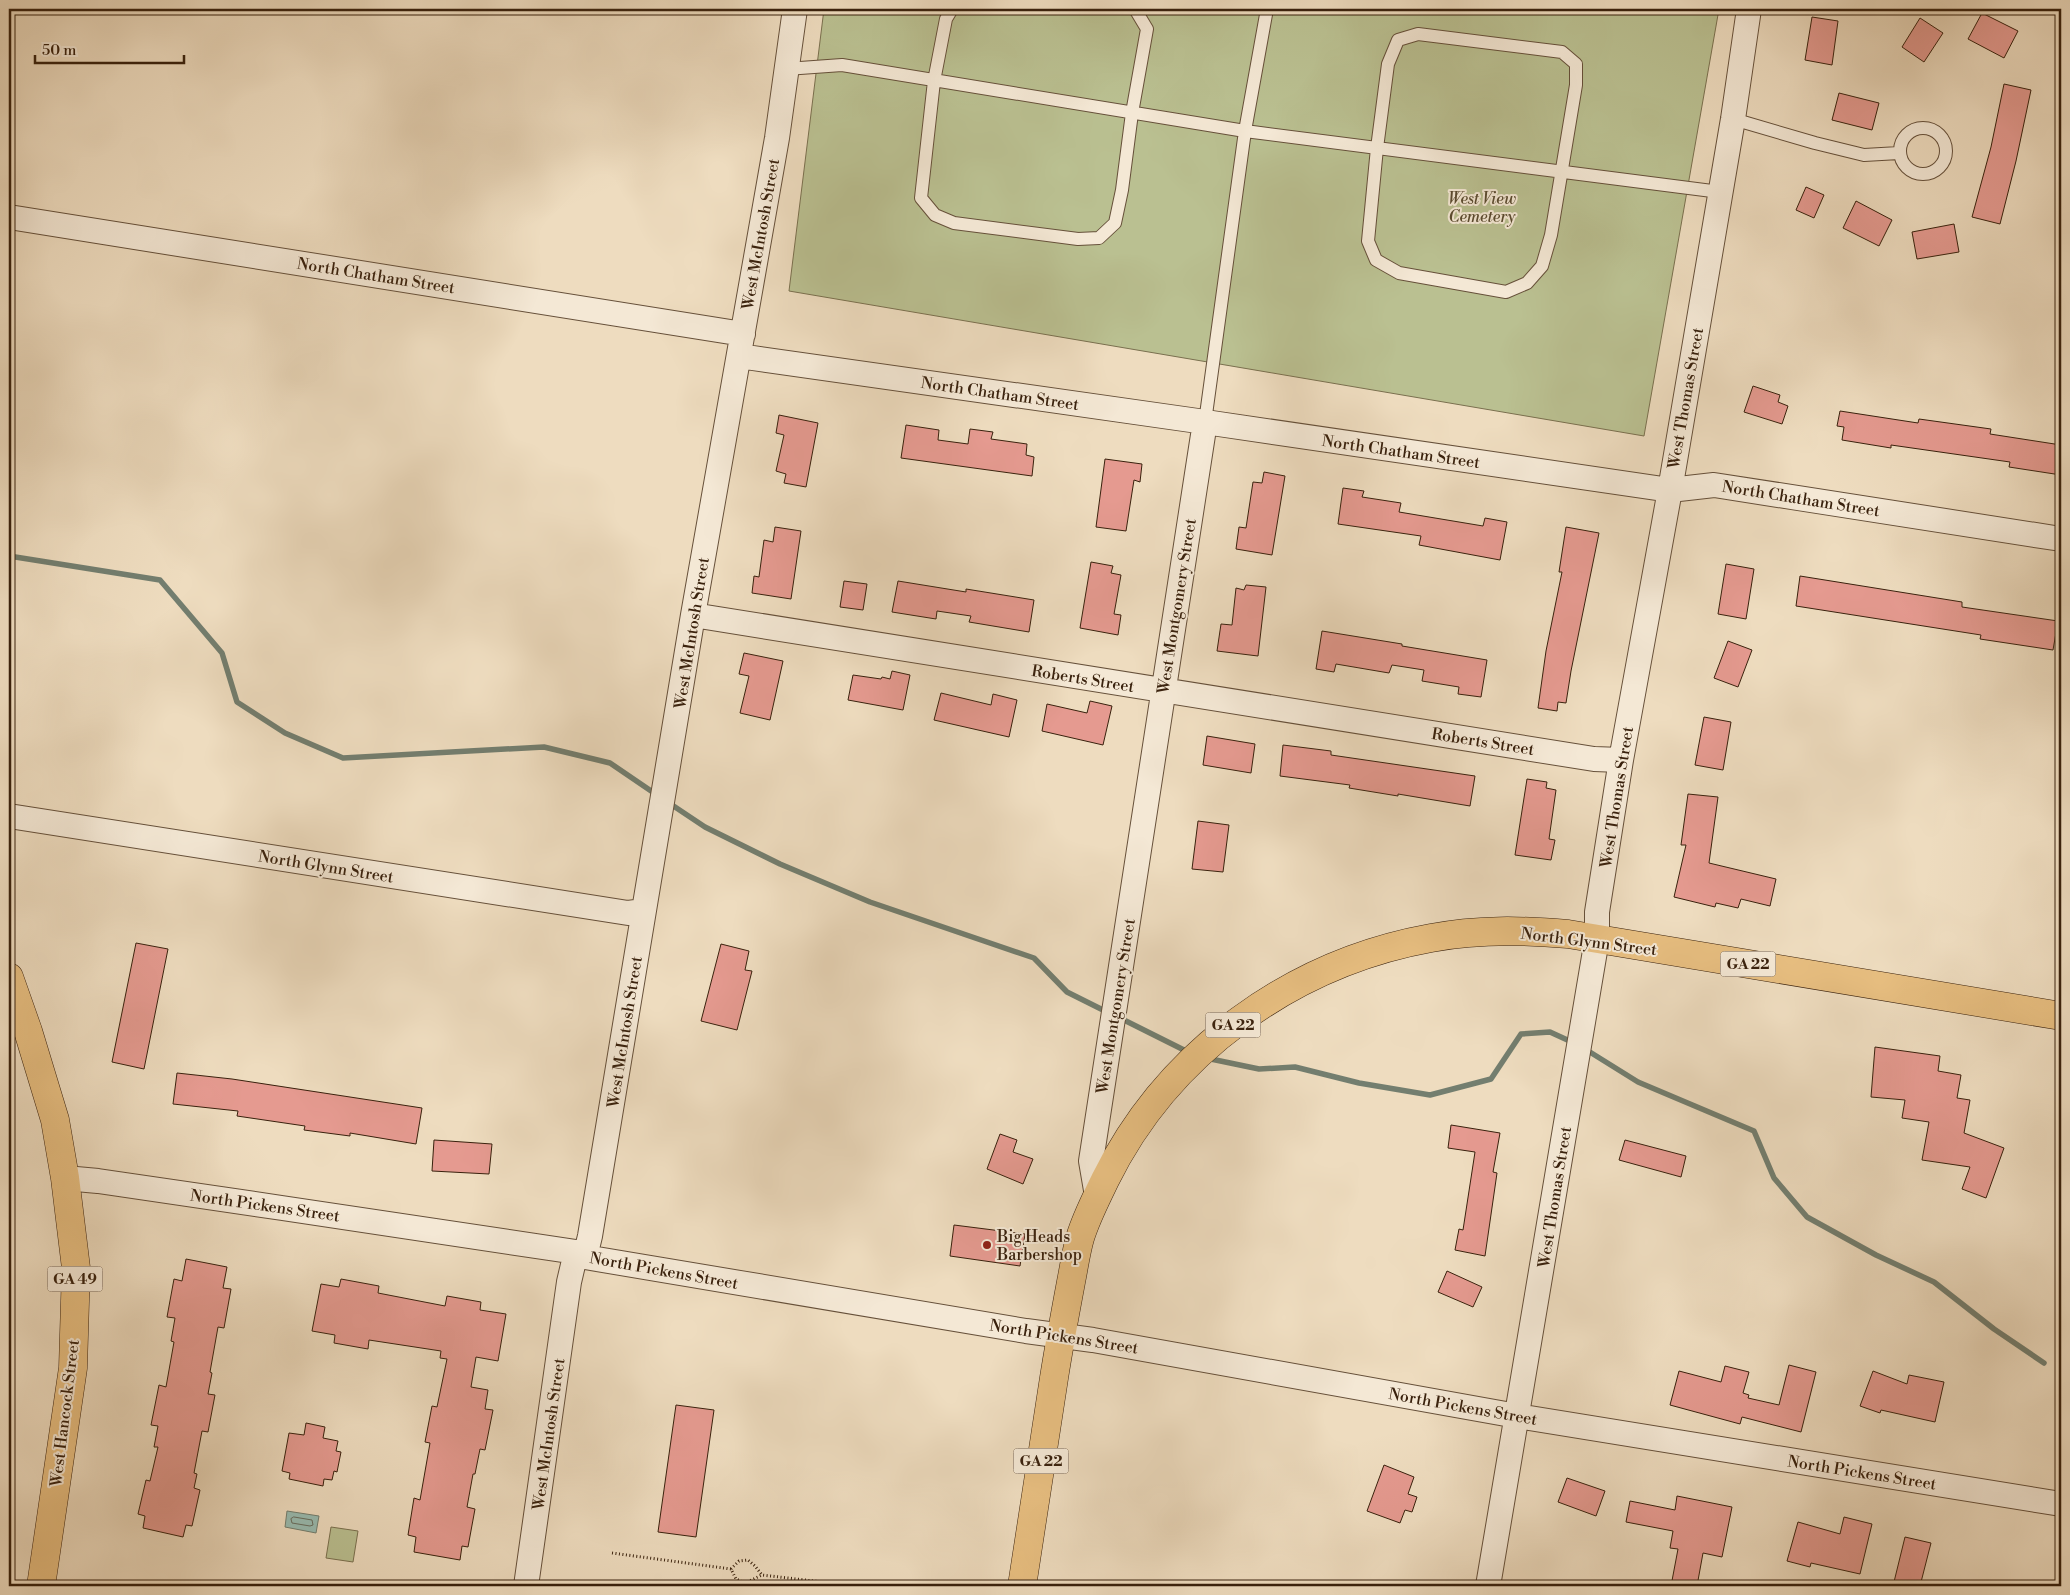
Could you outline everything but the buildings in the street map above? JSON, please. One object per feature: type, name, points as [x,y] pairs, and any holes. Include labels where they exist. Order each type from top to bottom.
[{"type":"main road","name":"North Glynn Street","points":[[1097,1196],[1130,1135],[1174,1079],[1220,1035],[1251,1012],[1292,987],[1324,971],[1390,947],[1433,937],[1484,931],[1568,934],[2061,1016]]},
{"type":"main road","name":"West Hancock Street","points":[[9,977],[55,1120],[65,1178],[76,1268],[73,1368],[41,1586]]},
{"type":"main road","name":"GA 22","points":[[1022,1586],[1060,1336],[1080,1238],[1097,1196]]},
{"type":"street","name":"West McIntosh Street","points":[[526,1586],[569,1282],[580,1254],[590,1236],[693,616],[777,138],[795,9]]},
{"type":"street","name":"West Thomas Street","points":[[1488,1586],[1596,939],[1597,912],[1621,760],[1670,490],[1733,119],[1749,9]]},
{"type":"street","name":"North Chatham Street","points":[[9,217],[741,345],[1205,422],[1670,490],[1714,485],[2061,539]]},
{"type":"street","name":"West Montgomery Street","points":[[1097,1196],[1091,1162],[1205,422]]},
{"type":"street","name":"Roberts Street","points":[[693,616],[1594,759],[1621,760]]},
{"type":"street","name":"North Glynn Street","points":[[9,816],[628,913],[644,911]]},
{"type":"street","name":"North Pickens Street","points":[[65,1178],[243,1202],[580,1254],[1060,1336],[1103,1341],[1517,1416],[2061,1504]]},
{"type":"lane","points":[[952,9],[946,19],[934,81],[921,198],[935,215],[954,223],[1078,239],[1099,238],[1115,223],[1122,190],[1132,113],[1147,29],[1135,9]]},
{"type":"lane","points":[[1205,422],[1245,131],[1267,9]]},
{"type":"lane","points":[[1418,34],[1476,40],[1562,52],[1576,64],[1576,85],[1551,235],[1542,266],[1527,283],[1506,292],[1399,273],[1376,260],[1368,241],[1377,148],[1388,64],[1398,40],[1418,34]]},
{"type":"lane","points":[[786,69],[842,65],[1245,131],[1720,192]]},
{"type":"lane","points":[[1733,119],[1864,155],[1899,153]]},
{"type":"path","points":[[612,1553],[731,1569]]},
{"type":"path","points":[[731,1569],[739,1561],[748,1560],[762,1574]]},
{"type":"path","points":[[731,1569],[736,1579],[745,1583],[762,1574],[848,1585]]},
{"type":"path","points":[[736,1586],[739,1581]]},
{"type":"green space","name":"West View Cemetery","points":[[824,9],[1719,9],[1644,436],[789,291]]},
{"type":"green space","points":[[331,1527],[358,1531],[353,1562],[326,1558]]},
{"type":"water","points":[[287,1511],[319,1516],[316,1533],[285,1527]]},
{"type":"waterway","points":[[9,556],[160,580],[222,653],[237,702],[285,733],[343,758],[544,747],[610,763],[657,795]]},
{"type":"waterway","points":[[669,803],[705,827],[780,864],[870,902],[1034,958],[1067,992],[1107,1012]]},
{"type":"waterway","points":[[1118,1017],[1190,1053]]},
{"type":"waterway","points":[[1206,1058],[1259,1069],[1295,1067],[1359,1083],[1430,1095],[1491,1079],[1521,1034],[1550,1032],[1574,1043]]},
{"type":"waterway","points":[[1585,1049],[1638,1082],[1754,1131],[1774,1178],[1807,1217],[1876,1255],[1934,1282],[1994,1329],[2044,1363]]},
{"type":"place","name":"Big Heads Barbershop","points":[[987,1245]]}]
